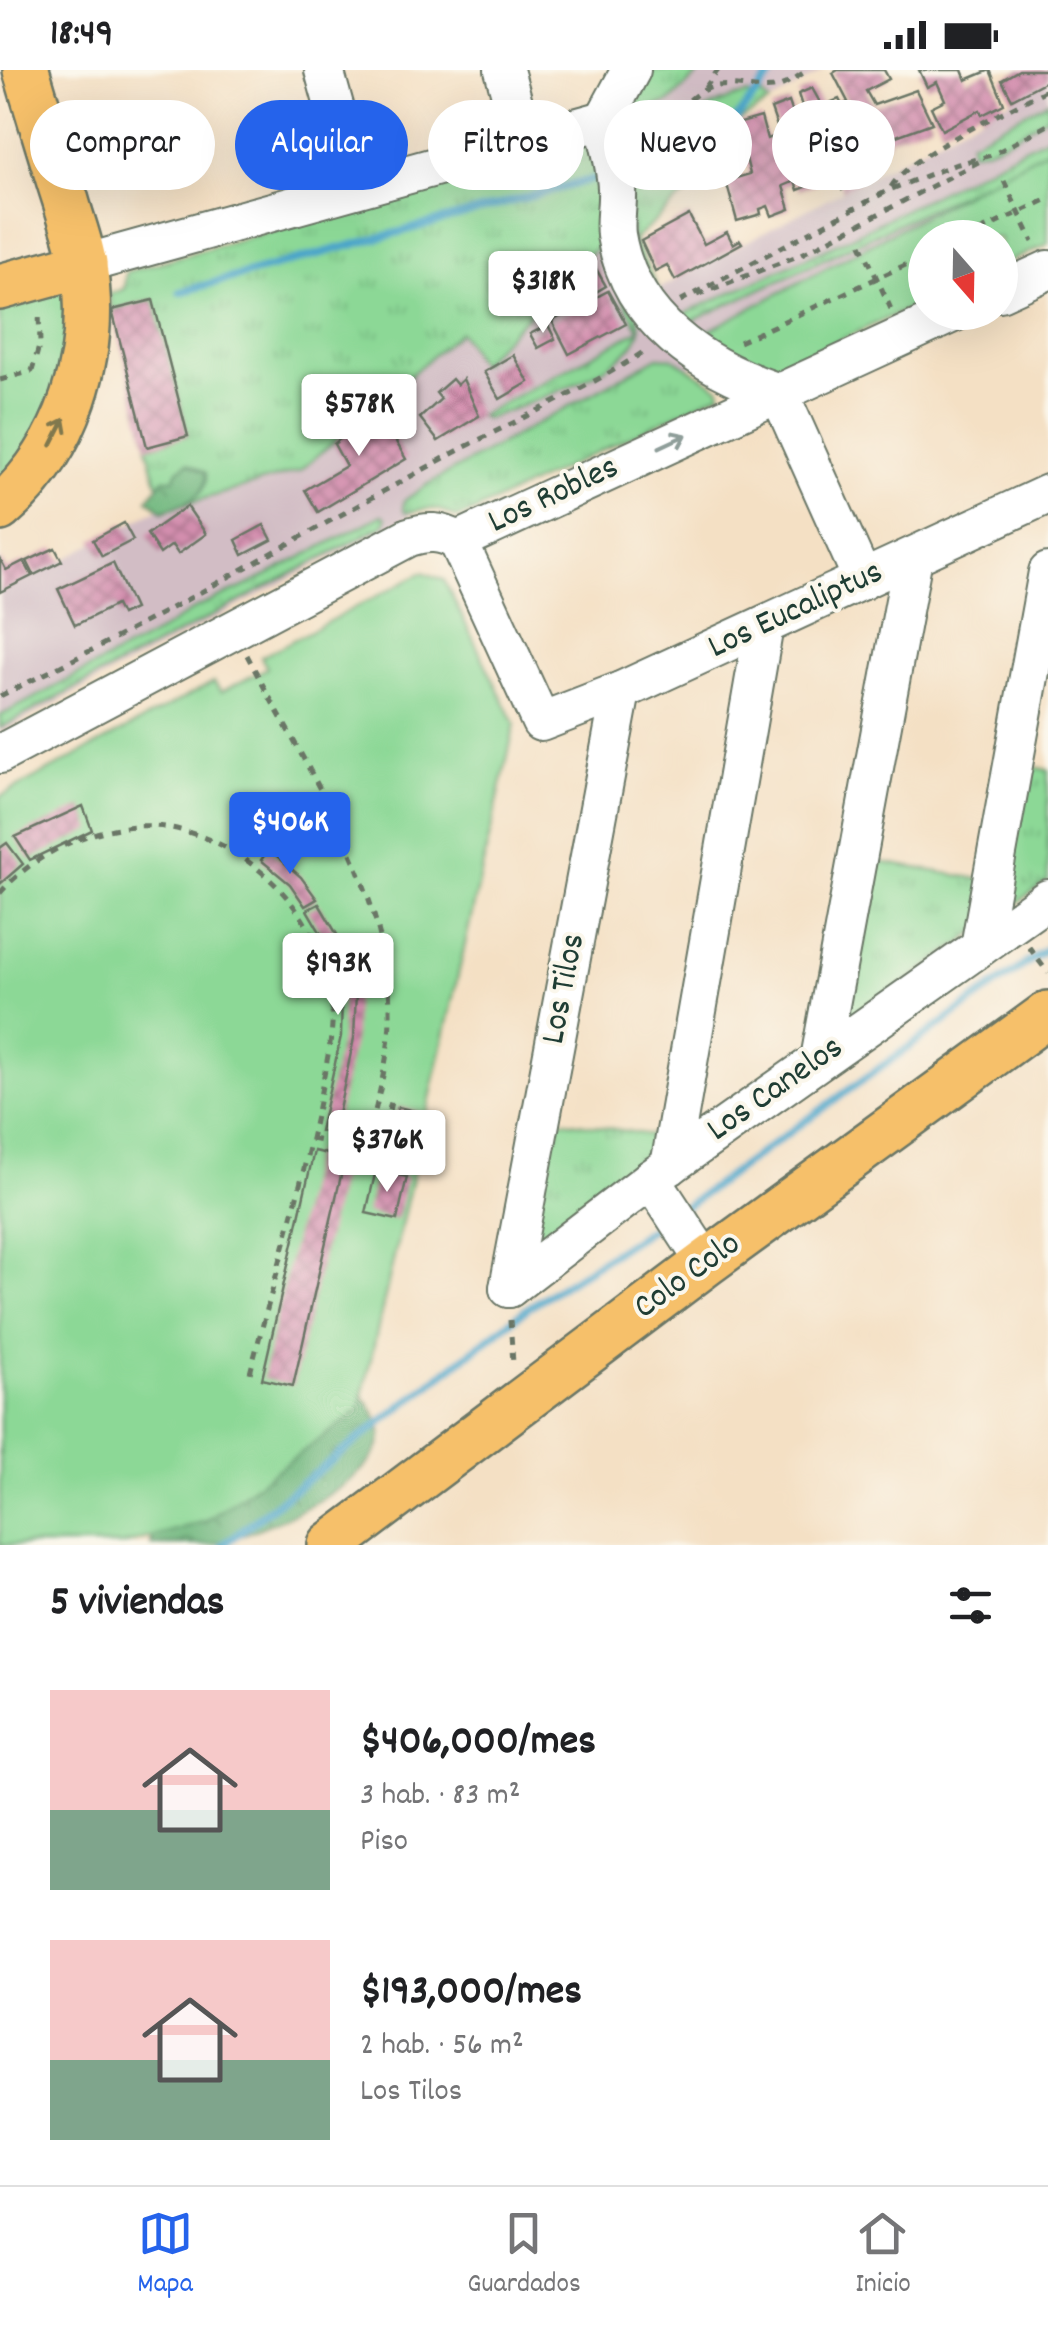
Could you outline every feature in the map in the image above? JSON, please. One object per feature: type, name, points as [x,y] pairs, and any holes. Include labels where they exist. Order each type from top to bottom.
[{"type":"main road","points":[[0,508],[22,490],[54,442],[75,395],[86,333],[85,275],[26,70]]},
{"type":"main road","points":[[0,287],[85,275]]},
{"type":"main road","name":"Colo Colo","points":[[331,1545],[700,1253],[1048,1014]]},
{"type":"street","points":[[324,70],[332,100]]},
{"type":"street","points":[[504,70],[512,100]]},
{"type":"street","points":[[615,100],[631,70]]},
{"type":"street","points":[[584,126],[604,120]]},
{"type":"street","points":[[85,275],[351,190]]},
{"type":"street","points":[[615,190],[616,232],[630,281],[660,325],[749,383],[779,392],[863,580]]},
{"type":"street","points":[[1018,284],[1047,270]]},
{"type":"street","name":"Los Robles","points":[[0,754],[409,537],[428,532],[458,542],[917,330]]},
{"type":"street","name":"Los Eucaliptus","points":[[458,542],[541,722],[622,691],[1048,494]]},
{"type":"street","points":[[820,1059],[912,556]]},
{"type":"street","points":[[980,947],[1048,572]]},
{"type":"street","points":[[700,1253],[664,1184],[764,626]]},
{"type":"street","name":"Los Tilos","points":[[510,1299],[622,691]]},
{"type":"street","name":"Los Canelos","points":[[510,1299],[664,1184],[820,1059],[1048,899]]},
{"type":"path","points":[[692,100],[718,70]]},
{"type":"path","points":[[703,90],[778,86],[808,70]]},
{"type":"path","points":[[895,180],[921,160],[1048,89]]},
{"type":"path","points":[[684,299],[800,255],[1048,125]]},
{"type":"path","points":[[895,188],[992,155]]},
{"type":"path","points":[[1004,181],[1047,270]]},
{"type":"path","points":[[0,696],[82,656],[488,433],[564,399],[660,325],[684,299],[889,190]]},
{"type":"path","points":[[1002,220],[1048,200]]},
{"type":"path","points":[[861,244],[904,336]]},
{"type":"path","points":[[739,342],[908,264]]},
{"type":"path","points":[[0,380],[32,371],[40,343],[39,309],[85,275]]},
{"type":"path","points":[[251,663],[331,814],[370,904],[390,1006],[388,1051],[369,1136]]},
{"type":"path","points":[[0,892],[31,863],[82,838],[141,826],[167,828],[220,842],[251,863],[286,896],[315,945],[330,989],[332,1032],[311,1139],[249,1376]]},
{"type":"path","points":[[1026,944],[1048,972]]},
{"type":"path","points":[[311,1139],[379,1152],[391,1102]]},
{"type":"path","points":[[510,1299],[512,1357]]},
{"type":"shaded area","points":[[633,70],[825,70],[752,113],[752,100],[604,100],[604,190],[690,190],[634,240],[659,289],[843,190],[895,190],[895,162],[1048,80],[1048,176],[961,220],[908,220],[908,251],[0,733],[0,592],[206,482],[509,190],[584,190],[584,117]]},
{"type":"green space","points":[[652,70],[703,70],[671,100],[637,100]]},
{"type":"green space","points":[[759,93],[769,103],[752,113],[752,100],[729,100],[748,94],[754,98]]},
{"type":"green space","points":[[1048,101],[1048,116],[1001,143],[971,151],[970,142]]},
{"type":"green space","points":[[1048,136],[1048,153],[682,326],[677,317],[847,239]]},
{"type":"green space","points":[[584,146],[598,158],[640,326],[639,330],[596,248],[479,364],[460,332],[300,471],[165,510],[147,447],[188,435],[153,300],[112,310],[109,294],[124,289],[126,272],[428,186],[428,190],[584,190]]},
{"type":"green space","points":[[1048,149],[1048,244],[1018,258],[1018,220],[915,220]]},
{"type":"green space","points":[[629,190],[690,190],[634,240],[662,296],[634,268]]},
{"type":"green space","points":[[908,224],[908,309],[764,375],[697,337]]},
{"type":"green space","points":[[69,282],[68,373],[0,497],[0,301]]},
{"type":"green space","points":[[639,330],[635,342],[601,370],[524,405],[485,419],[479,416]]},
{"type":"green space","points":[[658,357],[673,358],[720,388],[721,393],[466,515],[456,518],[443,511],[406,513],[403,509],[404,501],[428,484]]},
{"type":"green space","points":[[188,463],[206,473],[203,489],[193,499],[163,511],[148,499],[164,479],[174,479]]},
{"type":"green space","points":[[382,515],[386,518],[384,525],[0,728],[0,716],[157,633],[196,608]]},
{"type":"green space","points":[[423,572],[444,580],[515,724],[359,1411],[206,1521],[123,1545],[0,1545],[0,797],[214,682],[221,692],[267,668],[261,657]]},
{"type":"green space","points":[[1013,763],[1048,770],[1048,881],[824,1040],[857,858],[991,881]]},
{"type":"green space","points":[[542,1117],[674,1139],[514,1264]]},
{"type":"green space","points":[[358,1390],[375,1414],[381,1431],[377,1450],[363,1469],[341,1487],[286,1517],[214,1544],[151,1545],[153,1531]]},
{"type":"building","points":[[884,70],[889,79],[866,91],[871,100],[847,100],[833,73]]},
{"type":"building","points":[[919,70],[962,70],[966,80],[990,70],[1004,104],[982,115],[980,110],[942,130],[931,107],[945,100],[937,82],[927,87]]},
{"type":"building","points":[[1019,70],[1048,70],[1048,80],[1012,99],[1002,80]]},
{"type":"building","points":[[812,88],[819,100],[800,100],[798,94]]},
{"type":"building","points":[[916,90],[932,123],[895,136],[895,100],[888,100]]},
{"type":"building","points":[[761,117],[767,139],[772,137],[772,190],[784,190],[790,209],[772,216],[768,206],[760,209],[761,214],[737,221],[728,190],[752,190],[752,120]]},
{"type":"building","points":[[689,215],[704,244],[727,232],[733,244],[740,240],[742,243],[675,280],[667,265],[655,271],[641,241]]},
{"type":"building","points":[[595,267],[606,286],[574,305],[563,286]]},
{"type":"building","points":[[608,291],[626,324],[569,354],[552,321]]},
{"type":"building","points":[[153,300],[188,436],[147,447],[112,310]]},
{"type":"building","points":[[548,325],[555,339],[538,348],[530,334]]},
{"type":"building","points":[[513,355],[529,382],[500,399],[484,372]]},
{"type":"building","points":[[452,379],[457,385],[463,379],[479,416],[438,441],[420,418],[441,399],[436,393]]},
{"type":"building","points":[[381,404],[393,425],[388,428],[406,459],[318,512],[305,490],[346,466],[334,444]]},
{"type":"building","points":[[187,506],[206,534],[178,554],[172,545],[160,554],[147,534]]},
{"type":"building","points":[[124,523],[133,540],[102,556],[93,540]]},
{"type":"building","points":[[264,525],[272,540],[243,555],[236,540]]},
{"type":"building","points":[[55,548],[62,561],[34,575],[27,561]]},
{"type":"building","points":[[0,558],[6,570],[24,561],[32,576],[0,592]]},
{"type":"building","points":[[113,563],[134,609],[121,615],[116,605],[75,625],[58,589]]},
{"type":"building","points":[[83,806],[92,830],[30,860],[15,837]]},
{"type":"building","points":[[7,843],[23,864],[0,884],[0,848]]},
{"type":"building","points":[[269,849],[301,877],[317,899],[305,906],[290,884],[261,860]]},
{"type":"building","points":[[319,904],[342,943],[356,992],[354,1038],[334,1134],[320,1131],[341,1036],[342,993],[330,949],[307,910]]},
{"type":"building","points":[[398,1107],[423,1113],[410,1171],[385,1166]]},
{"type":"building","points":[[314,1151],[345,1158],[293,1386],[262,1379]]},
{"type":"building","points":[[376,1170],[407,1177],[397,1220],[366,1213]]},
{"type":"waterway","points":[[751,100],[776,70]]},
{"type":"waterway","points":[[180,292],[604,176]]},
{"type":"waterway","points":[[682,1209],[1048,948]]},
{"type":"waterway","points":[[223,1545],[529,1307],[666,1219]]}]
